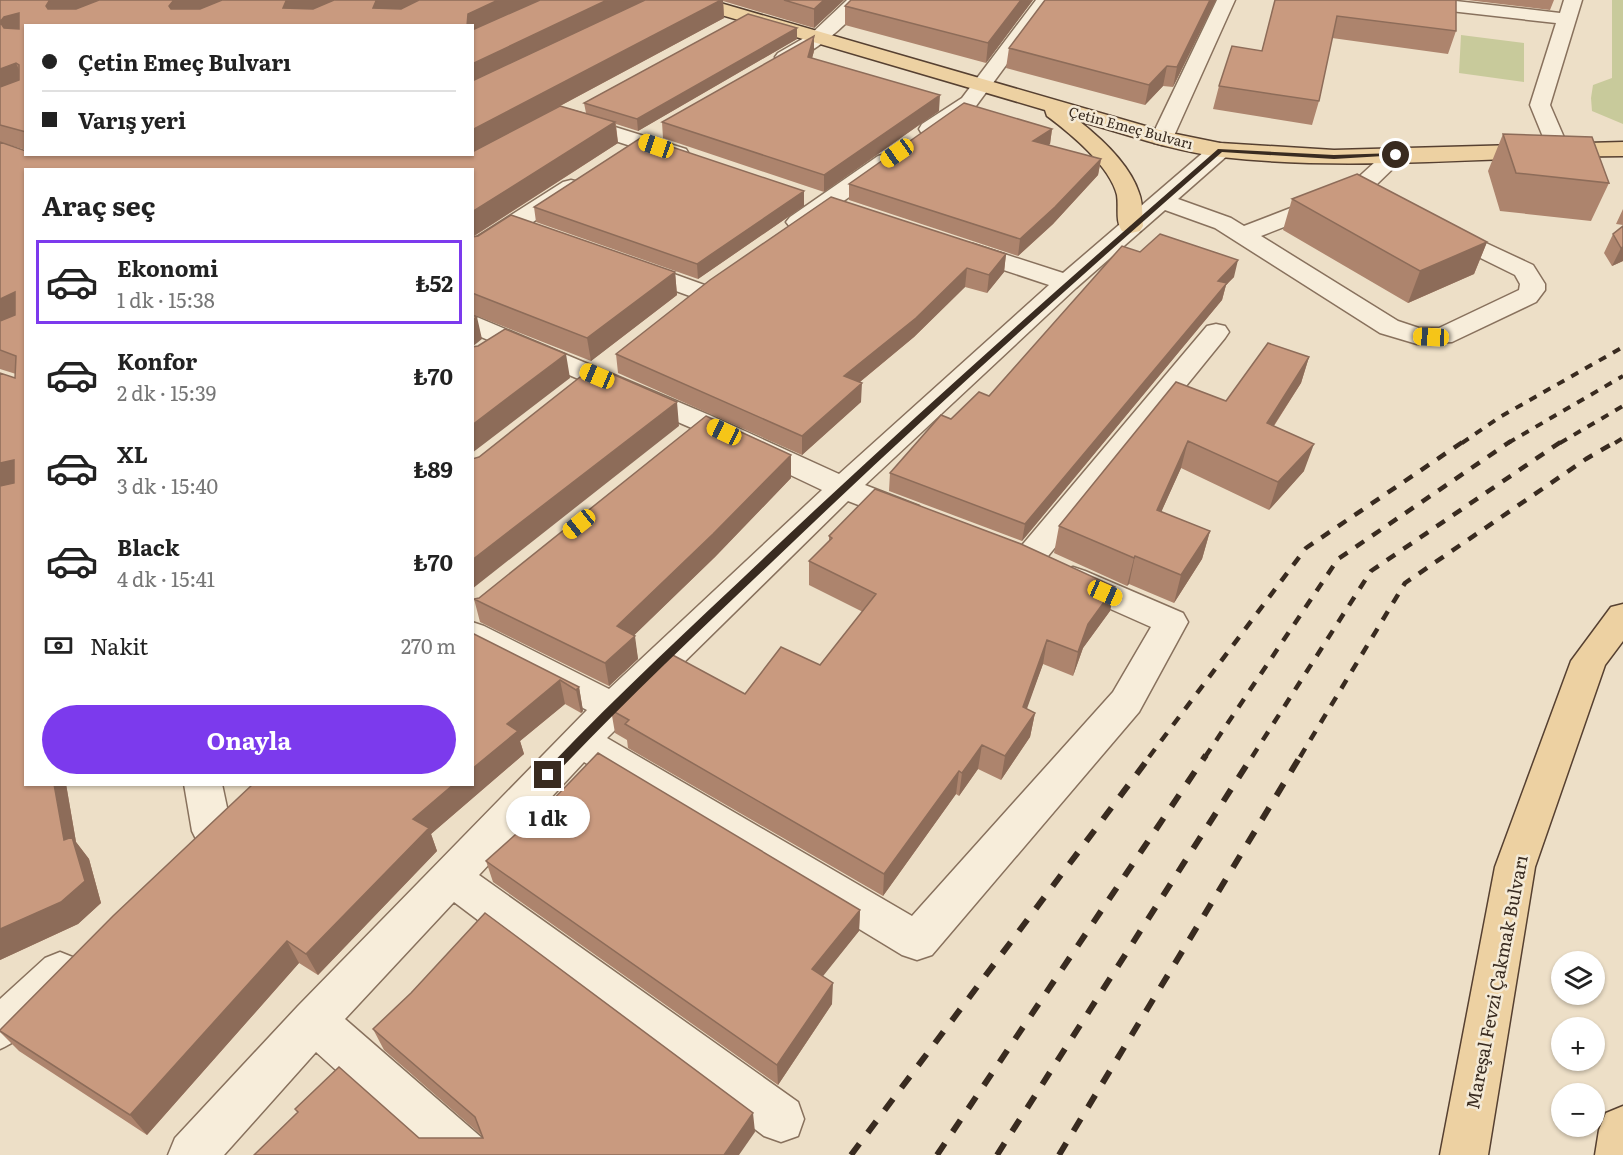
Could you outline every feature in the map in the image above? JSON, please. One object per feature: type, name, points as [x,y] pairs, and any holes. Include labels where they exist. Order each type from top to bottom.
[{"type":"main road","name":"Çetin Emeç Bulvarı","points":[[701,1],[745,17],[1162,138],[1221,150],[1334,157],[1558,149],[1623,150]]},
{"type":"main road","points":[[1034,100],[1061,116],[1083,135],[1111,165],[1127,192],[1131,226]]},
{"type":"main road","name":"Mareşal Fevzi Çakmak Bulvarı","points":[[1464,1155],[1515,867],[1589,661],[1623,616]]},
{"type":"main road","points":[[1619,1155],[1623,1130]]},
{"type":"street","points":[[768,66],[818,38],[858,0]]},
{"type":"street","points":[[780,234],[969,102],[984,85],[1045,0]]},
{"type":"street","points":[[1162,138],[1226,0]]},
{"type":"street","points":[[1397,0],[1570,10],[1540,105],[1558,149]]},
{"type":"street","points":[[725,28],[745,17]]},
{"type":"street","points":[[580,105],[555,119],[640,141],[700,162]]},
{"type":"street","points":[[192,1155],[314,1021],[612,707],[843,488],[1067,283],[1221,150]]},
{"type":"street","points":[[1242,235],[1359,189],[1396,155]]},
{"type":"street","points":[[474,250],[525,229],[592,173]]},
{"type":"street","points":[[1161,201],[1223,223],[1389,327],[1417,336],[1443,336],[1527,297],[1532,291],[1534,284],[1524,270],[1359,189]]},
{"type":"street","points":[[946,243],[1067,283]]},
{"type":"street","points":[[613,260],[701,292]]},
{"type":"street","points":[[474,324],[704,423],[843,488],[931,521]]},
{"type":"street","points":[[581,741],[917,941],[1126,702],[1171,622],[1013,552],[1216,332]]},
{"type":"street","points":[[481,355],[507,338]]},
{"type":"street","points":[[676,446],[704,423]]},
{"type":"street","points":[[474,636],[612,707]]},
{"type":"street","points":[[203,786],[199,843],[244,800]]},
{"type":"street","points":[[451,877],[781,1119]]},
{"type":"street","points":[[0,1028],[85,949]]},
{"type":"street","points":[[314,1021],[465,1155]]},
{"type":"green space","points":[[1612,0],[1623,0],[1623,124],[1592,111],[1593,85],[1612,78]]},
{"type":"green space","points":[[1461,35],[1524,43],[1524,82],[1459,73]]},
{"type":"building","points":[[0,0],[51,0],[46,6],[48,9],[76,9],[99,0],[175,0],[169,6],[171,9],[200,9],[222,0],[288,0],[283,8],[313,9],[334,0],[377,0],[373,8],[401,9],[419,0],[498,0],[468,14],[467,24],[24,24],[24,131],[0,125],[0,87],[19,80],[19,65],[16,63],[0,69]],"holes":[[[19,13],[19,29],[4,28],[0,22],[4,17]]]},
{"type":"building","points":[[540,0],[607,0],[474,63],[474,29]]},
{"type":"building","points":[[645,0],[721,0],[474,129],[474,80]]},
{"type":"building","points":[[784,0],[824,0],[814,9]]},
{"type":"building","points":[[851,0],[1021,0],[988,43],[845,6]]},
{"type":"building","points":[[1045,0],[1210,0],[1177,67],[1167,66],[1149,85],[1009,48]]},
{"type":"building","points":[[1275,0],[1456,0],[1456,31],[1337,16],[1319,101],[1219,86],[1232,46],[1262,51]]},
{"type":"building","points":[[748,14],[797,28],[637,119],[584,103]]},
{"type":"building","points":[[814,36],[808,57],[940,95],[824,175],[662,122]]},
{"type":"building","points":[[964,103],[1052,129],[1033,141],[1101,159],[1055,207],[1020,239],[849,184]]},
{"type":"building","points":[[560,106],[615,122],[474,211],[474,168],[24,168],[24,786],[54,786],[64,840],[72,837],[85,881],[61,902],[0,929],[0,486],[14,483],[14,460],[0,463],[0,373],[15,378],[16,356],[0,350],[0,321],[15,315],[15,292],[0,299],[0,142],[24,150],[24,156],[474,156],[474,151]]},
{"type":"building","points":[[1503,134],[1592,137],[1609,183],[1516,173]]},
{"type":"building","points":[[642,137],[804,191],[697,264],[534,207]]},
{"type":"building","points":[[1357,174],[1487,242],[1420,271],[1292,199]]},
{"type":"building","points":[[831,197],[1006,254],[989,275],[967,268],[916,318],[844,376],[862,383],[802,436],[616,354],[710,280]]},
{"type":"building","points":[[511,215],[675,272],[587,338],[474,294],[474,237]]},
{"type":"building","points":[[1623,226],[1623,247],[1621,248],[1613,234]]},
{"type":"building","points":[[1160,234],[1238,260],[1218,281],[1227,283],[1025,524],[890,473],[941,415],[951,419],[979,392],[989,396],[1122,246],[1140,252]]},
{"type":"building","points":[[505,329],[566,354],[474,423],[474,347]]},
{"type":"building","points":[[1268,343],[1309,357],[1267,423],[1314,444],[1278,482],[1188,441],[1157,510],[1210,531],[1181,575],[1059,526],[1176,382],[1226,401]]},
{"type":"building","points":[[594,366],[677,402],[474,558],[474,458],[479,457]]},
{"type":"building","points":[[706,416],[791,455],[617,626],[635,636],[605,663],[474,599],[479,598]]},
{"type":"building","points":[[875,489],[1021,544],[1115,587],[1088,624],[1078,652],[1047,640],[1023,707],[1035,713],[1005,756],[982,745],[962,773],[959,771],[884,874],[625,724],[629,720],[611,710],[669,653],[745,694],[781,647],[820,665],[876,594],[809,561],[832,538],[829,536]]},
{"type":"building","points":[[474,634],[579,687],[576,690],[560,680],[507,724],[518,731],[474,767]]},
{"type":"building","points":[[598,753],[860,910],[812,969],[833,983],[777,1065],[486,861],[544,809]]},
{"type":"building","points":[[251,786],[452,786],[413,819],[429,828],[306,954],[287,941],[130,1115],[0,1031],[113,916]]},
{"type":"building","points":[[485,913],[753,1113],[724,1155],[254,1155],[298,1112],[295,1109],[339,1067],[419,1138],[483,1138],[475,1117],[373,1029],[411,993]]},
{"type":"railway","points":[[1462,443],[1500,417],[1623,347]]},
{"type":"railway","points":[[1508,443],[1623,376]]},
{"type":"railway","points":[[1560,443],[1623,406]]},
{"type":"railway","points":[[1615,443],[1623,438]]},
{"type":"railway","points":[[1149,757],[1306,548],[1464,441]]},
{"type":"railway","points":[[1252,757],[1371,571],[1562,441]]},
{"type":"railway","points":[[1300,757],[1405,583],[1586,459],[1617,441]]},
{"type":"railway","points":[[1205,757],[1338,559],[1508,443]]},
{"type":"railway","points":[[851,1155],[1151,755]]},
{"type":"railway","points":[[937,1155],[1206,755]]},
{"type":"railway","points":[[997,1155],[1253,755]]},
{"type":"railway","points":[[1059,1155],[1301,755]]},
{"type":"route","points":[[548,775],[612,707],[843,488],[1067,283],[1221,150],[1334,157],[1396,155]]}]
